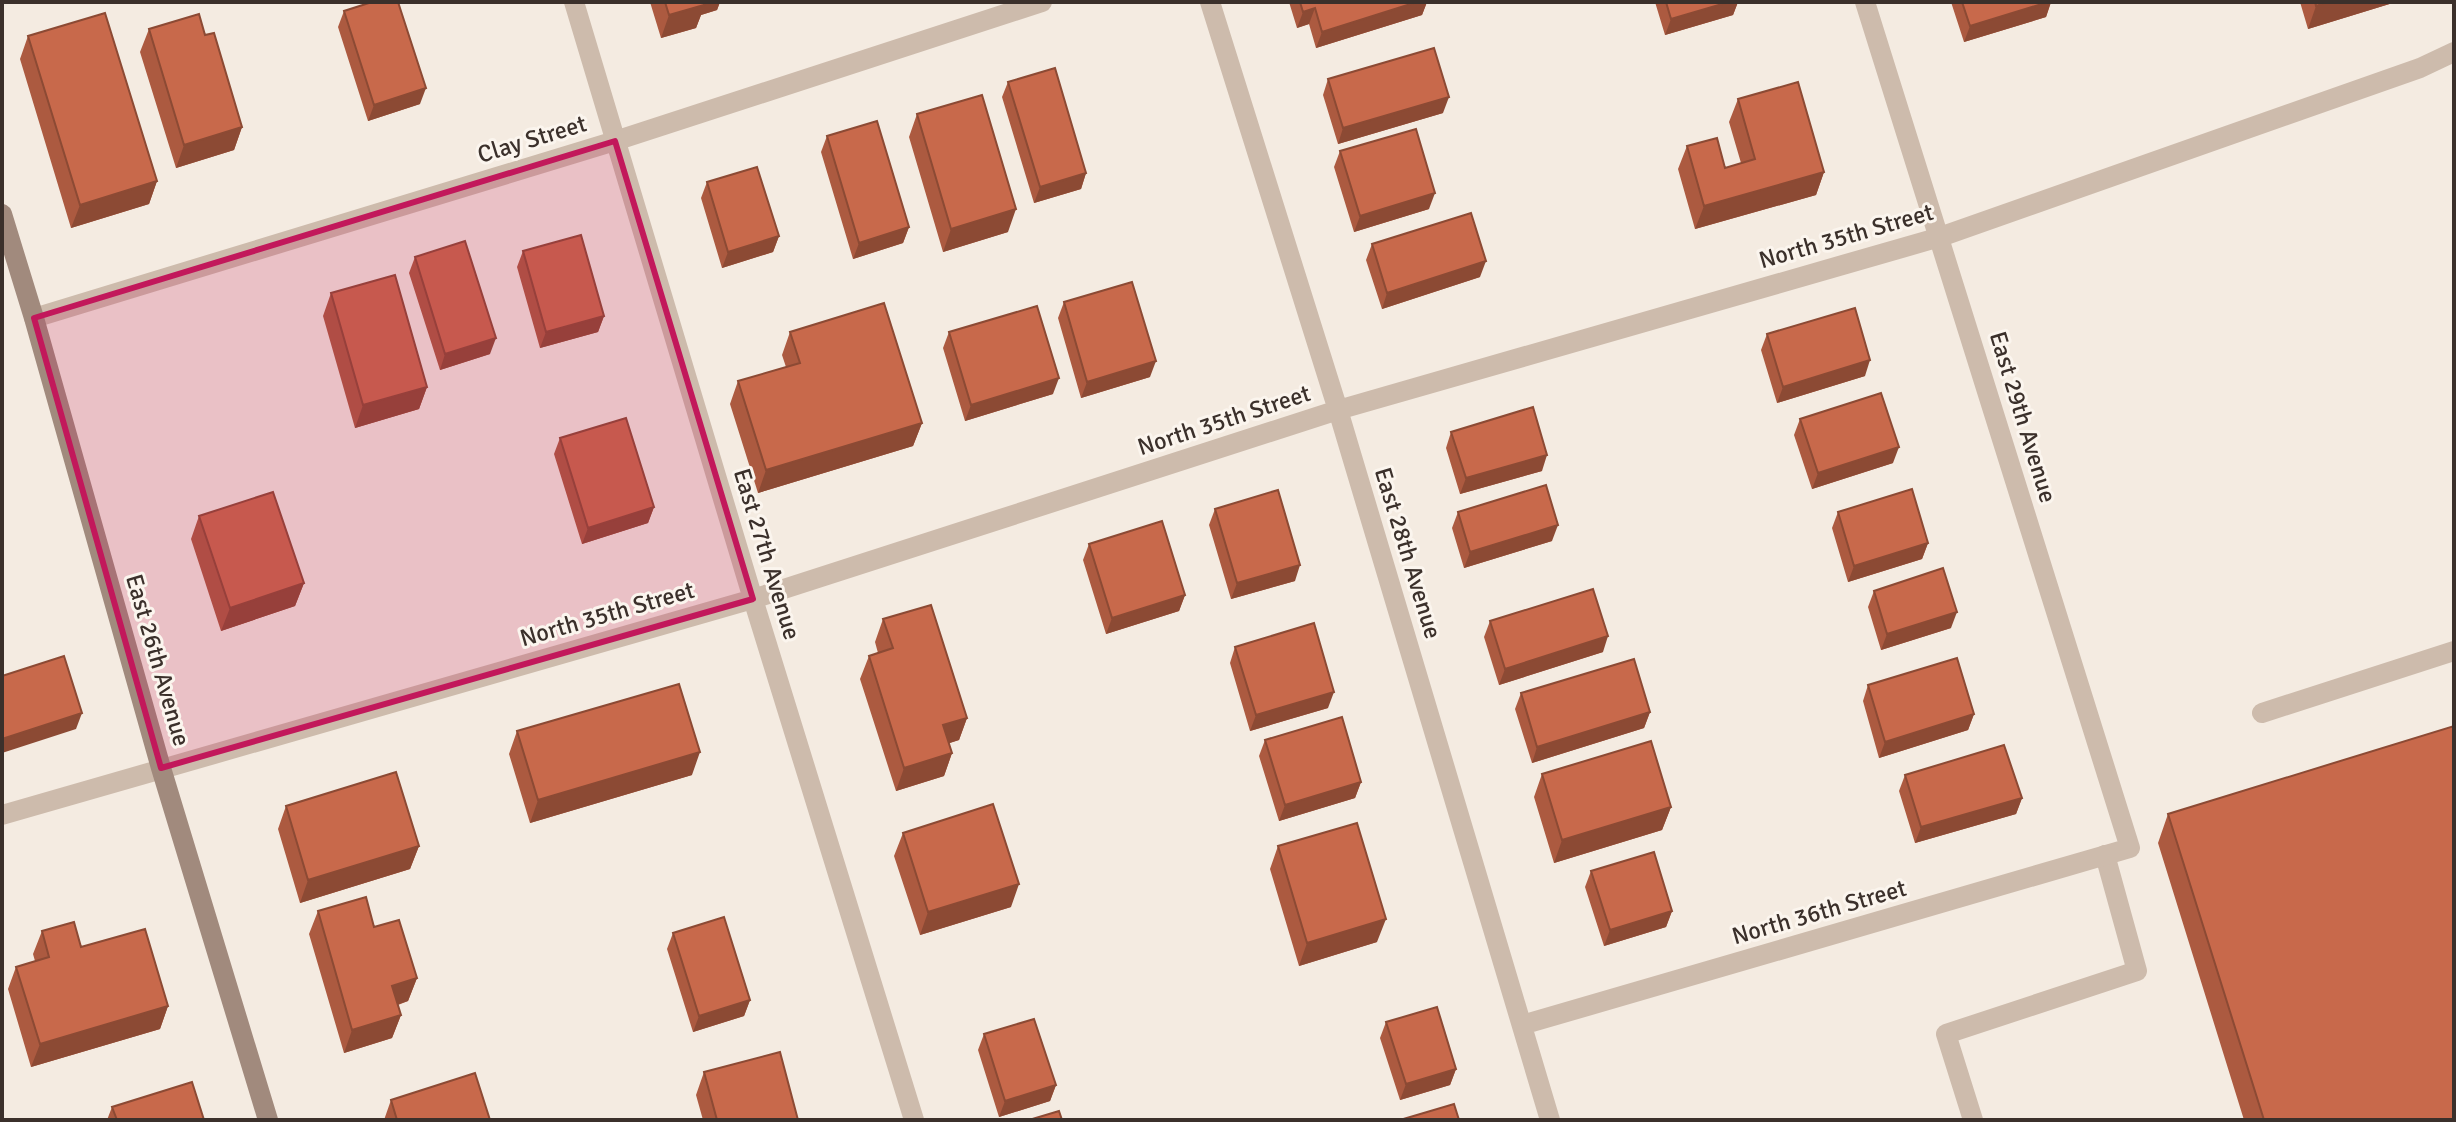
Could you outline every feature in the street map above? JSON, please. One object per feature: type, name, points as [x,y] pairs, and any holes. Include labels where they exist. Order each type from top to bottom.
[{"type":"street","name":"East 27th Avenue","points":[[574,2],[753,599],[914,1120]]},
{"type":"street","name":"Clay Street","points":[[34,318],[615,141],[1042,2]]},
{"type":"street","name":"East 28th Avenue","points":[[1210,2],[1338,410],[1550,1120]]},
{"type":"street","name":"East 29th Avenue","points":[[1865,2],[2130,848]]},
{"type":"street","name":"North 35th Street","points":[[2,815],[753,599],[1338,410],[1940,237],[2420,68],[2454,52]]},
{"type":"street","name":"East 26th Avenue","points":[[2,214],[161,768],[268,1120]]},
{"type":"street","points":[[2262,713],[2454,651]]},
{"type":"street","name":"North 36th Street","points":[[1522,1025],[2130,848]]},
{"type":"street","points":[[1973,1120],[1946,1034],[2137,971],[2105,855]]},
{"type":"highlighted area","points":[[615,141],[753,599],[161,768],[34,318]]},
{"type":"building","points":[[372,2],[398,2],[426,88],[374,105],[344,11]]},
{"type":"building","points":[[665,2],[703,2],[704,5],[669,15]]},
{"type":"building","points":[[1300,2],[1417,2],[1322,32],[1315,8],[1303,12]]},
{"type":"building","points":[[1666,2],[1729,2],[1671,19]]},
{"type":"building","points":[[1962,2],[2048,2],[1970,26]]},
{"type":"building","points":[[105,13],[157,181],[80,205],[28,36]]},
{"type":"building","points":[[199,14],[205,35],[214,33],[242,127],[184,145],[149,29]]},
{"type":"building","points":[[1434,48],[1449,97],[1343,128],[1328,79]]},
{"type":"building","points":[[1055,68],[1086,173],[1040,187],[1008,82]]},
{"type":"building","points":[[1798,82],[1824,172],[1704,206],[1687,146],[1717,138],[1725,168],[1755,159],[1738,99]]},
{"type":"building","points":[[982,95],[1016,209],[951,229],[917,114]]},
{"type":"building","points":[[877,121],[909,227],[859,243],[827,136]]},
{"type":"building","points":[[1416,129],[1435,193],[1360,216],[1340,151]]},
{"type":"building","points":[[757,167],[779,236],[728,252],[707,182]]},
{"type":"building","points":[[1471,213],[1486,261],[1387,293],[1372,244]]},
{"type":"building","points":[[581,235],[604,316],[546,332],[523,251]]},
{"type":"building","points":[[465,241],[496,338],[445,354],[415,257]]},
{"type":"building","points":[[395,275],[427,387],[363,405],[331,293]]},
{"type":"building","points":[[1132,282],[1156,361],[1087,382],[1064,302]]},
{"type":"building","points":[[884,303],[922,423],[766,470],[738,381],[800,363],[790,332]]},
{"type":"building","points":[[1037,306],[1059,378],[971,405],[949,332]]},
{"type":"building","points":[[1855,308],[1870,360],[1783,387],[1767,334]]},
{"type":"building","points":[[1881,393],[1899,447],[1818,473],[1800,419]]},
{"type":"building","points":[[1533,407],[1547,455],[1466,478],[1451,432]]},
{"type":"building","points":[[626,418],[654,507],[588,528],[560,438]]},
{"type":"building","points":[[1546,485],[1558,525],[1470,552],[1458,512]]},
{"type":"building","points":[[1912,489],[1928,543],[1854,566],[1838,512]]},
{"type":"building","points":[[1278,490],[1300,565],[1237,583],[1215,509]]},
{"type":"building","points":[[273,492],[304,583],[230,608],[199,516]]},
{"type":"building","points":[[1162,521],[1185,595],[1112,618],[1089,544]]},
{"type":"building","points":[[1943,568],[1957,612],[1887,634],[1874,591]]},
{"type":"building","points":[[1593,589],[1608,636],[1505,669],[1490,621]]},
{"type":"building","points":[[931,605],[967,718],[943,725],[952,753],[904,768],[869,656],[893,648],[883,619]]},
{"type":"building","points":[[1314,623],[1334,692],[1256,715],[1235,647]]},
{"type":"building","points":[[64,656],[82,713],[2,739],[2,676]]},
{"type":"building","points":[[1957,658],[1974,714],[1885,742],[1868,685]]},
{"type":"building","points":[[1634,659],[1650,712],[1537,747],[1521,693]]},
{"type":"building","points":[[679,684],[700,752],[538,800],[517,731]]},
{"type":"building","points":[[1342,717],[1361,782],[1285,805],[1265,740]]},
{"type":"building","points":[[2454,726],[2454,1120],[2264,1120],[2168,814]]},
{"type":"building","points":[[1651,741],[1671,807],[1562,840],[1542,774]]},
{"type":"building","points":[[2004,745],[2022,798],[1921,827],[1905,775]]},
{"type":"building","points":[[396,772],[419,846],[308,880],[286,806]]},
{"type":"building","points":[[993,804],[1019,884],[928,912],[903,833]]},
{"type":"building","points":[[1357,823],[1386,919],[1307,943],[1278,846]]},
{"type":"building","points":[[1654,852],[1672,911],[1610,930],[1591,871]]},
{"type":"building","points":[[366,897],[374,927],[399,920],[417,978],[392,986],[401,1015],[352,1030],[318,911]]},
{"type":"building","points":[[724,917],[750,1000],[699,1016],[673,933]]},
{"type":"building","points":[[74,922],[81,947],[145,929],[168,1006],[40,1044],[16,967],[49,957],[42,931]]},
{"type":"building","points":[[1437,1007],[1456,1069],[1406,1084],[1386,1022]]},
{"type":"building","points":[[1034,1019],[1056,1085],[1005,1101],[984,1034]]},
{"type":"building","points":[[780,1052],[798,1120],[717,1120],[704,1072]]},
{"type":"building","points":[[475,1073],[490,1120],[397,1120],[391,1100]]},
{"type":"building","points":[[192,1082],[204,1120],[117,1120],[112,1107]]},
{"type":"building","points":[[1454,1104],[1459,1120],[1400,1120]]},
{"type":"building","points":[[1059,1111],[1062,1120],[1029,1120]]}]
